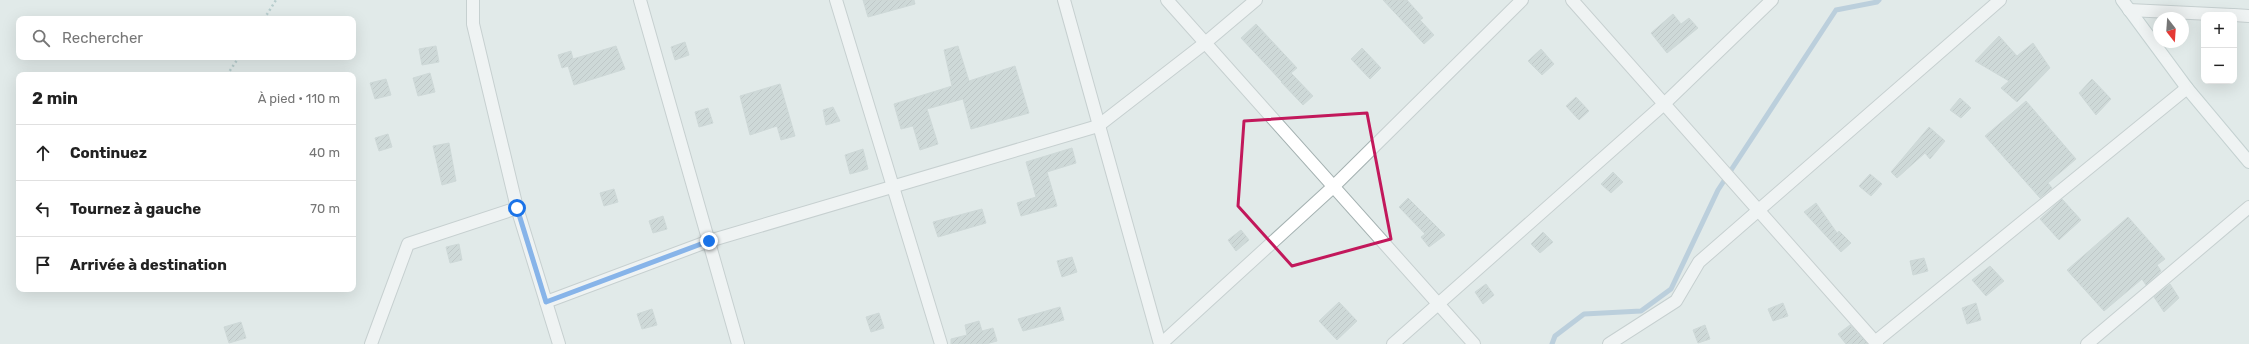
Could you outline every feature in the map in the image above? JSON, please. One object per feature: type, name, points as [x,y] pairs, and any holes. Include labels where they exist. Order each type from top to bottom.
[{"type":"street","points":[[473,0],[473,24],[517,208],[559,344]]},
{"type":"street","points":[[640,0],[738,344]]},
{"type":"street","points":[[836,0],[941,344]]},
{"type":"street","points":[[1064,0],[1098,126],[1161,344],[1333,187],[1522,0]]},
{"type":"street","points":[[1167,0],[1474,344]]},
{"type":"street","points":[[546,302],[709,241],[893,185],[1098,126],[1205,43],[1256,0]]},
{"type":"street","points":[[1572,0],[1876,343],[2187,88]]},
{"type":"street","points":[[1393,344],[1664,104],[1772,0]]},
{"type":"street","points":[[1609,344],[1676,301],[1699,262],[2000,0]]},
{"type":"street","points":[[2126,5],[2201,12]]},
{"type":"street","points":[[2126,5],[2187,88],[2249,162]]},
{"type":"street","points":[[2237,15],[2249,16]]},
{"type":"street","points":[[2087,344],[2249,207]]},
{"type":"street","points":[[371,344],[408,244],[517,208]]},
{"type":"path","points":[[266,16],[276,0]]},
{"type":"path","points":[[229,72],[237,60]]},
{"type":"highlighted area","points":[[1367,113],[1391,239],[1292,266],[1238,206],[1244,121]]},
{"type":"building","points":[[863,0],[914,0],[915,4],[868,17]]},
{"type":"building","points":[[1383,0],[1407,0],[1423,18],[1420,20],[1434,35],[1424,44]]},
{"type":"building","points":[[1673,14],[1681,24],[1689,18],[1698,28],[1667,53],[1651,33]]},
{"type":"building","points":[[1256,24],[1297,68],[1291,73],[1313,96],[1303,105],[1241,38]]},
{"type":"building","points":[[1999,36],[2017,56],[2033,43],[2050,68],[2017,102],[2001,88],[2009,81],[1975,61]]},
{"type":"building","points":[[685,42],[689,55],[675,60],[671,47]]},
{"type":"building","points":[[436,46],[439,62],[422,65],[419,49]]},
{"type":"building","points":[[616,46],[625,69],[574,85],[568,66],[562,68],[558,55],[571,51],[573,59]]},
{"type":"building","points":[[958,46],[969,81],[1015,66],[1029,113],[971,129],[963,99],[927,109],[938,144],[920,150],[913,126],[901,129],[894,104],[952,86],[944,50]]},
{"type":"building","points":[[1362,48],[1381,68],[1370,79],[1351,59]]},
{"type":"building","points":[[1541,49],[1554,64],[1542,75],[1528,61]]},
{"type":"building","points":[[430,73],[435,92],[418,96],[413,78]]},
{"type":"building","points":[[386,79],[391,95],[375,99],[370,83]]},
{"type":"building","points":[[2092,79],[2111,99],[2096,115],[2079,93]]},
{"type":"building","points":[[780,84],[795,136],[781,140],[777,126],[750,135],[740,96]]},
{"type":"building","points":[[1576,97],[1589,111],[1579,120],[1566,106]]},
{"type":"building","points":[[1960,98],[1971,108],[1961,118],[1950,110]]},
{"type":"building","points":[[2026,101],[2076,159],[2048,183],[2052,188],[2040,198],[1985,136]]},
{"type":"building","points":[[833,107],[840,121],[826,125],[823,110]]},
{"type":"building","points":[[708,108],[713,123],[699,127],[695,112]]},
{"type":"building","points":[[1929,127],[1945,141],[1930,159],[1925,153],[1897,178],[1891,172]]},
{"type":"building","points":[[388,134],[392,147],[379,151],[375,138]]},
{"type":"building","points":[[449,143],[456,181],[442,185],[433,146]]},
{"type":"building","points":[[1072,148],[1076,163],[1047,172],[1057,206],[1021,216],[1017,203],[1036,197],[1026,162]]},
{"type":"building","points":[[863,149],[868,169],[850,174],[845,155]]},
{"type":"building","points":[[1613,172],[1623,182],[1611,193],[1601,184]]},
{"type":"building","points":[[1870,174],[1882,184],[1871,196],[1859,186]]},
{"type":"building","points":[[614,189],[618,202],[604,206],[600,193]]},
{"type":"building","points":[[1408,198],[1445,235],[1429,247],[1421,237],[1425,234],[1399,207]]},
{"type":"building","points":[[2062,199],[2081,220],[2059,240],[2040,219]]},
{"type":"building","points":[[1816,203],[1837,233],[1839,231],[1851,243],[1841,252],[1804,212]]},
{"type":"building","points":[[982,209],[986,223],[938,237],[933,222]]},
{"type":"building","points":[[663,216],[667,229],[653,233],[649,221]]},
{"type":"building","points":[[2128,217],[2165,259],[2157,265],[2161,271],[2146,285],[2142,279],[2104,311],[2067,270]]},
{"type":"building","points":[[1241,230],[1249,240],[1236,251],[1228,240]]},
{"type":"building","points":[[1543,232],[1553,242],[1540,253],[1531,244]]},
{"type":"building","points":[[459,244],[462,260],[450,263],[446,247]]},
{"type":"building","points":[[1072,257],[1077,272],[1062,277],[1057,261]]},
{"type":"building","points":[[1924,258],[1928,271],[1913,275],[1910,261]]},
{"type":"building","points":[[1990,266],[2004,281],[1986,296],[1972,280]]},
{"type":"building","points":[[1486,284],[1494,295],[1483,304],[1475,292]]},
{"type":"building","points":[[2170,284],[2179,298],[2164,312],[2154,297]]},
{"type":"building","points":[[1339,302],[1357,321],[1337,340],[1319,321]]},
{"type":"building","points":[[1783,303],[1788,316],[1773,321],[1768,309]]},
{"type":"building","points":[[1976,303],[1981,320],[1967,324],[1962,308]]},
{"type":"building","points":[[1060,307],[1064,320],[1023,331],[1018,319]]},
{"type":"building","points":[[652,309],[657,325],[642,329],[637,314]]},
{"type":"building","points":[[879,313],[884,328],[871,332],[866,317]]},
{"type":"building","points":[[979,321],[982,331],[993,328],[997,341],[986,344],[951,344],[951,339],[967,335],[965,325]]},
{"type":"building","points":[[241,322],[246,338],[229,343],[224,327]]},
{"type":"building","points":[[1705,325],[1710,339],[1698,343],[1693,330]]},
{"type":"building","points":[[1850,325],[1867,344],[1846,344],[1838,334]]},
{"type":"waterway","points":[[1552,344],[1555,336],[1584,314],[1641,311],[1671,289],[1718,190],[1836,10],[1877,2],[1879,0]]},
{"type":"route","points":[[517,208],[546,302],[709,241]]}]
